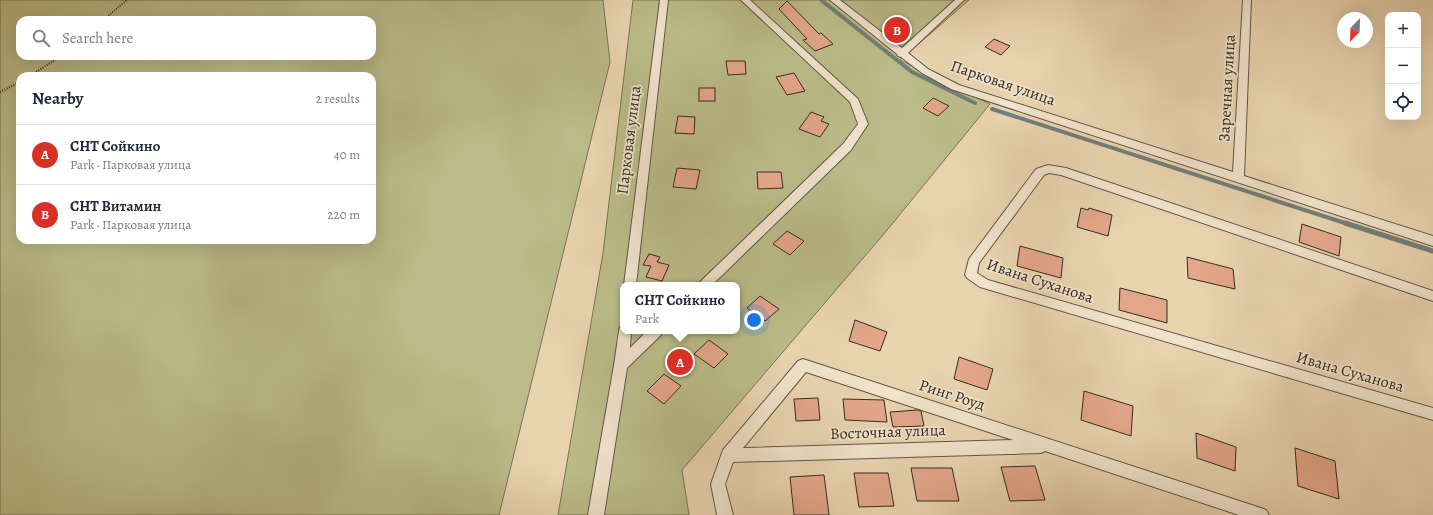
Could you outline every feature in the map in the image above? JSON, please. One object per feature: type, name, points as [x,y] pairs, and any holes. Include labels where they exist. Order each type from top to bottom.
[{"type":"street","name":"Парковая улица","points":[[630,282],[664,0]]},
{"type":"street","points":[[707,282],[847,147],[863,124],[854,101],[745,0]]},
{"type":"street","name":"Парковая улица","points":[[834,0],[924,71],[955,87],[1433,241]]},
{"type":"street","points":[[901,54],[960,0]]},
{"type":"street","name":"Заречная улица","points":[[1238,178],[1247,0]]},
{"type":"street","name":"Ивана Суханова","points":[[1433,296],[1062,171],[1048,169],[1040,172],[974,262],[971,275],[984,284],[1433,414]]},
{"type":"street","points":[[596,515],[625,334]]},
{"type":"street","points":[[621,364],[653,334]]},
{"type":"street","name":"Ринг Роуд","points":[[725,515],[718,484],[728,455],[803,365],[1261,515]]},
{"type":"street","name":"Восточная улица","points":[[728,455],[1049,446]]},
{"type":"path","points":[[108,16],[127,0]]},
{"type":"path","points":[[36,72],[55,60]]},
{"type":"path","points":[[0,92],[16,84]]},
{"type":"green space","points":[[0,0],[603,0],[610,62],[499,515],[0,515]]},
{"type":"green space","points":[[633,0],[969,0],[900,60],[990,104],[888,229],[682,470],[689,515],[558,515],[603,253]]},
{"type":"building","points":[[787,1],[819,34],[821,33],[833,44],[815,51],[803,40],[807,39],[779,9]]},
{"type":"building","points":[[994,39],[1010,46],[1001,55],[985,47]]},
{"type":"building","points":[[726,61],[745,61],[746,74],[728,75]]},
{"type":"building","points":[[794,73],[805,91],[787,95],[776,77]]},
{"type":"building","points":[[699,88],[715,88],[715,101],[699,101]]},
{"type":"building","points":[[933,98],[949,106],[938,116],[923,108]]},
{"type":"building","points":[[811,112],[824,117],[821,121],[829,124],[820,137],[799,129]]},
{"type":"building","points":[[678,116],[695,117],[694,134],[675,133]]},
{"type":"building","points":[[677,168],[700,170],[696,189],[673,187]]},
{"type":"building","points":[[757,172],[781,172],[783,188],[758,189]]},
{"type":"building","points":[[1081,208],[1088,210],[1089,208],[1112,215],[1108,236],[1077,227]]},
{"type":"building","points":[[1302,224],[1341,237],[1339,256],[1299,242]]},
{"type":"building","points":[[787,231],[804,241],[790,255],[773,244]]},
{"type":"building","points":[[1020,246],[1063,258],[1061,278],[1017,266]]},
{"type":"building","points":[[649,254],[660,257],[657,262],[669,265],[662,281],[646,277],[651,266],[643,265]]},
{"type":"building","points":[[1187,257],[1233,269],[1235,289],[1188,278]]},
{"type":"building","points":[[1120,288],[1167,300],[1167,323],[1119,310]]},
{"type":"building","points":[[760,296],[779,309],[765,321],[747,308]]},
{"type":"building","points":[[855,320],[887,332],[880,351],[849,341]]},
{"type":"building","points":[[709,340],[728,354],[714,368],[694,354]]},
{"type":"building","points":[[959,357],[993,369],[987,390],[954,379]]},
{"type":"building","points":[[664,374],[681,386],[664,404],[647,391]]},
{"type":"building","points":[[1084,391],[1133,406],[1131,436],[1081,420]]},
{"type":"building","points":[[818,398],[820,420],[796,421],[794,399]]},
{"type":"building","points":[[843,399],[884,400],[887,422],[845,420]]},
{"type":"building","points":[[921,411],[924,426],[893,427],[890,412]]},
{"type":"building","points":[[1196,433],[1236,447],[1235,471],[1197,458]]},
{"type":"building","points":[[1295,448],[1335,461],[1339,499],[1298,486]]},
{"type":"building","points":[[1035,466],[1045,500],[1010,501],[1001,467]]},
{"type":"building","points":[[911,468],[952,468],[959,501],[917,501]]},
{"type":"building","points":[[854,473],[888,473],[894,506],[859,507]]},
{"type":"building","points":[[824,475],[829,515],[794,515],[790,477]]},
{"type":"waterway","points":[[821,0],[912,72],[975,103]]},
{"type":"waterway","points":[[992,109],[1348,224]]},
{"type":"waterway","points":[[1345,223],[1433,251]]},
{"type":"place","name":"СНТ Витамин","points":[[897,30]]},
{"type":"place","name":"СНТ Сойкино","points":[[680,362]]}]
